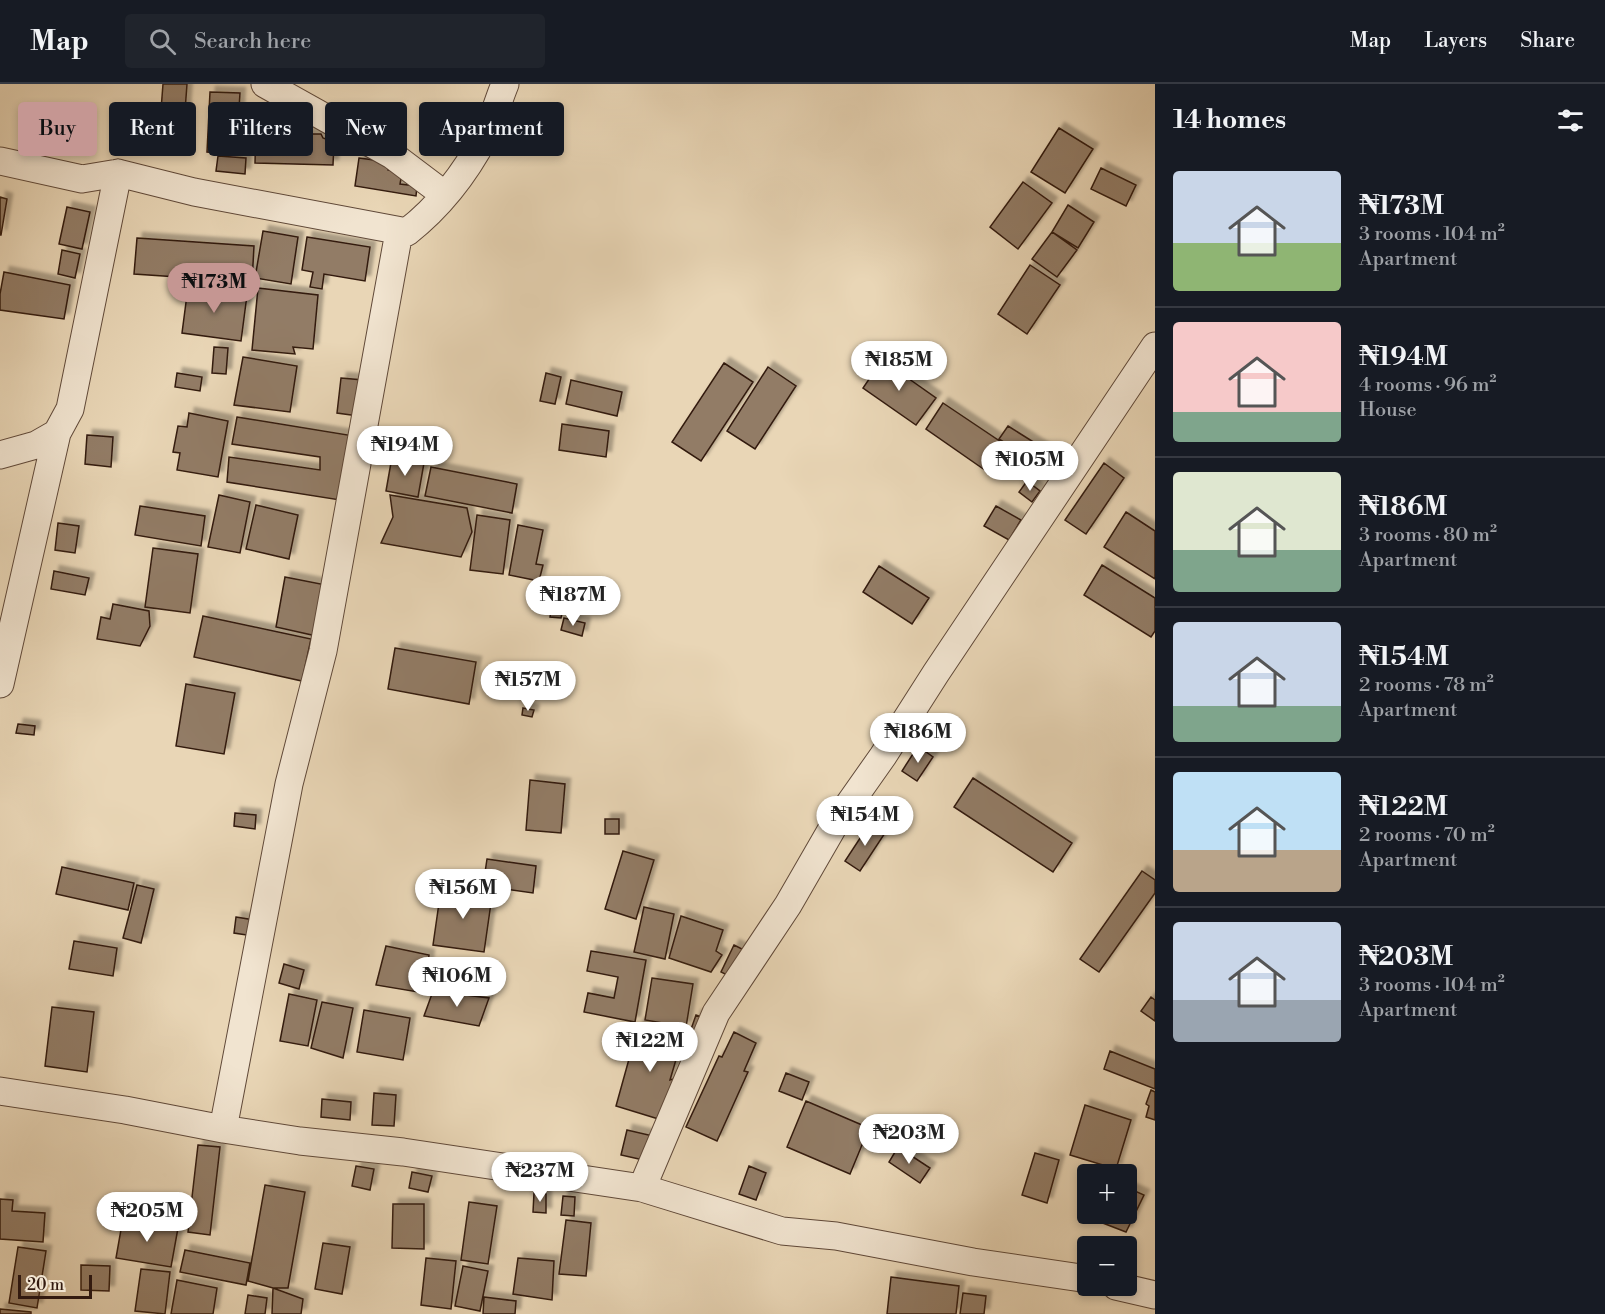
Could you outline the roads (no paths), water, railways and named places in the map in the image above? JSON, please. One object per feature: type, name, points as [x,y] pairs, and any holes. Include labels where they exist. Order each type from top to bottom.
[{"type":"street","points":[[265,84],[392,155],[445,195]]},
{"type":"street","points":[[0,161],[82,179],[118,172],[194,192],[407,232],[418,224],[445,195],[467,167],[486,134],[505,84]]},
{"type":"street","points":[[0,684],[57,433],[70,409],[118,172]]},
{"type":"street","points":[[223,1129],[289,784],[323,651],[399,232]]},
{"type":"street","points":[[642,1188],[716,1013],[728,993],[788,906],[832,827],[883,756],[1155,345]]},
{"type":"street","points":[[0,455],[36,445],[57,433]]},
{"type":"street","points":[[0,1091],[125,1110],[300,1141],[402,1152],[642,1188],[782,1231],[836,1236],[973,1262],[1077,1277]]},
{"type":"street","points":[[1137,1291],[1155,1295]]}]
